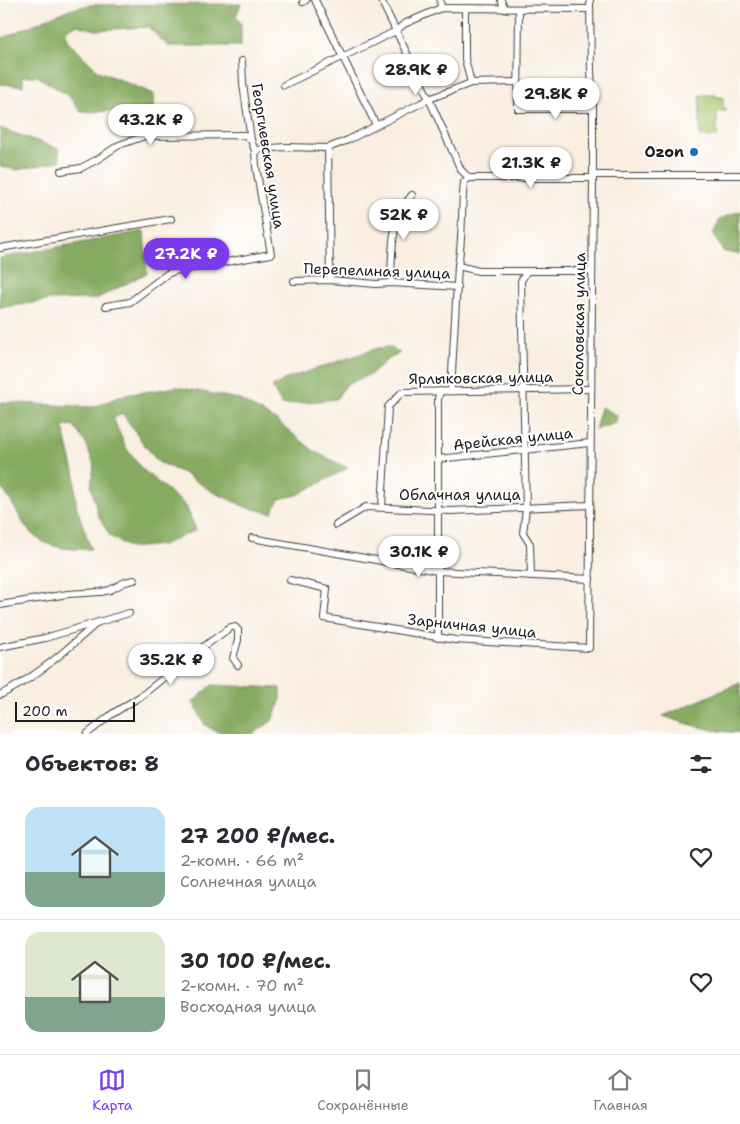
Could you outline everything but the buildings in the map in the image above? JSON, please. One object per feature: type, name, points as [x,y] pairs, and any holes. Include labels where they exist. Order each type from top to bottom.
[{"type":"street","points":[[315,0],[344,56],[376,125]]},
{"type":"street","points":[[381,0],[461,170],[469,178]]},
{"type":"street","points":[[440,0],[441,8]]},
{"type":"street","points":[[501,0],[505,8]]},
{"type":"street","name":"Соколовская улица","points":[[589,648],[593,177],[590,0]]},
{"type":"street","name":"Георгиевская улица","points":[[284,85],[396,31],[404,24],[441,8],[590,9]]},
{"type":"street","points":[[465,9],[465,58],[471,83]]},
{"type":"street","points":[[519,9],[518,109],[593,109]]},
{"type":"street","name":"Георгиевская улица","points":[[106,306],[130,302],[167,274],[175,271],[271,254],[255,151],[251,140],[243,84],[242,61]]},
{"type":"street","points":[[255,151],[286,147],[328,148],[429,99],[471,83],[518,82]]},
{"type":"street","points":[[62,171],[80,168],[98,159],[118,145],[145,136],[245,135],[251,140]]},
{"type":"street","points":[[328,148],[330,280]]},
{"type":"street","points":[[451,390],[464,182],[469,178],[740,175]]},
{"type":"street","points":[[391,283],[394,230],[401,209],[412,195]]},
{"type":"street","points":[[0,248],[171,219]]},
{"type":"street","points":[[458,266],[479,271],[592,271]]},
{"type":"street","points":[[528,272],[521,281],[526,508],[523,533],[530,544],[531,576]]},
{"type":"street","name":"Перепелиная улица","points":[[294,281],[330,280],[458,287]]},
{"type":"street","name":"Ярлыковская улица","points":[[382,506],[388,407],[402,392],[591,389]]},
{"type":"street","points":[[438,638],[438,399],[440,390]]},
{"type":"street","name":"Арейская улица","points":[[438,458],[590,444]]},
{"type":"street","name":"Облачная улица","points":[[336,525],[366,507],[382,506],[451,511],[590,505]]},
{"type":"street","points":[[252,538],[438,571],[590,579]]},
{"type":"street","points":[[0,605],[68,594],[101,592],[134,580]]},
{"type":"street","name":"Зарничная улица","points":[[290,580],[326,589],[324,618],[438,638],[589,648]]},
{"type":"street","points":[[0,647],[45,638],[129,613]]},
{"type":"street","points":[[0,695],[17,687],[50,664],[100,621]]},
{"type":"street","points":[[87,734],[112,714],[141,696],[192,655],[231,627],[235,627],[238,630],[238,640],[233,658],[238,665]]},
{"type":"green space","points":[[241,4],[236,16],[241,24],[241,46],[168,46],[148,27],[96,30],[77,25],[66,29],[67,40],[98,71],[154,94],[154,110],[81,112],[70,97],[37,76],[23,76],[23,86],[0,84],[0,39],[65,11],[89,5]]},
{"type":"green space","points":[[700,95],[723,97],[723,108],[726,108],[726,111],[717,111],[717,137],[700,137]]},
{"type":"green space","points":[[0,128],[59,149],[60,161],[17,170],[0,166]]},
{"type":"green space","points":[[740,211],[740,254],[724,252],[713,234],[720,219]]},
{"type":"green space","points":[[144,231],[147,273],[96,299],[51,300],[0,308],[0,258]]},
{"type":"green space","points":[[389,347],[400,353],[387,360],[371,374],[346,385],[336,399],[282,405],[272,387],[286,379],[378,348]]},
{"type":"green space","points":[[177,387],[238,399],[276,420],[315,452],[348,468],[297,495],[279,499],[272,513],[248,508],[213,492],[183,473],[158,462],[123,414],[113,418],[126,448],[141,468],[186,506],[196,530],[162,545],[130,548],[110,536],[98,515],[91,487],[94,465],[86,444],[73,425],[63,427],[75,476],[76,505],[91,549],[55,546],[32,534],[0,487],[0,402],[93,407],[124,395]]},
{"type":"green space","points":[[601,407],[617,415],[616,423],[595,430]]},
{"type":"green space","points":[[740,683],[740,732],[712,730],[663,716]]},
{"type":"green space","points":[[212,685],[281,688],[281,699],[272,721],[253,734],[221,734],[205,725],[193,702]]},
{"type":"place","name":"Ozon","points":[[694,152]]}]
